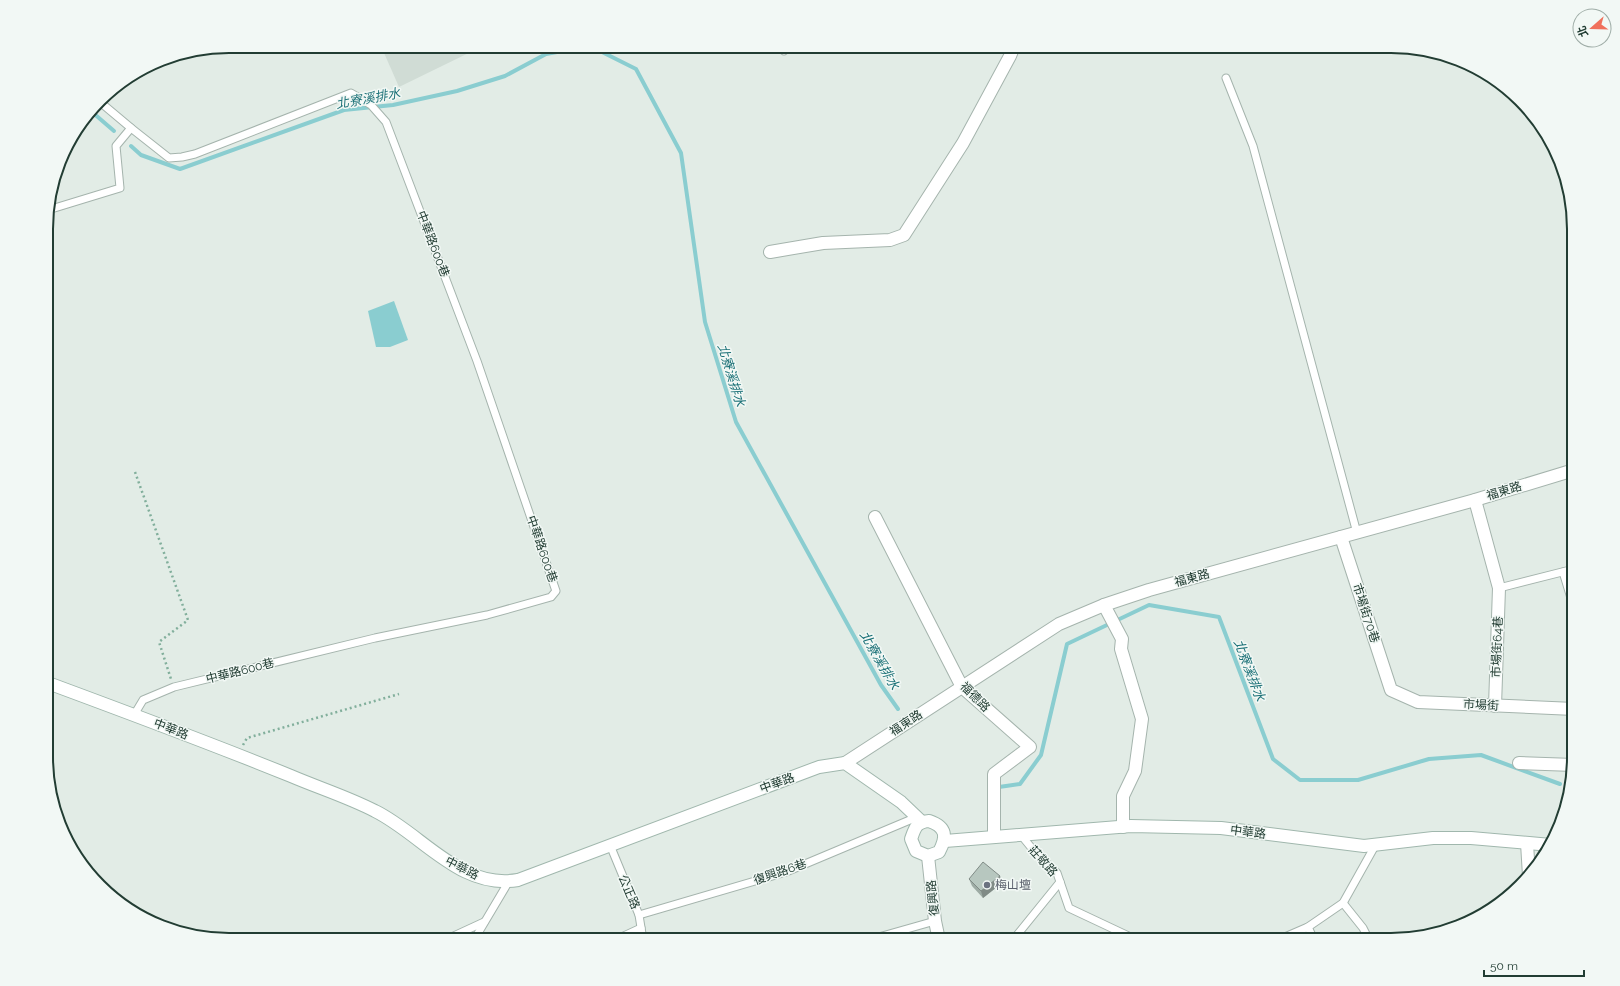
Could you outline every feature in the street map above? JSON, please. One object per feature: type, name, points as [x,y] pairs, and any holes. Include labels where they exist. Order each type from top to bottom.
[{"type":"street","points":[[770,252],[823,243],[890,240],[904,235],[963,143],[1011,53]]},
{"type":"street","name":"福東路","points":[[845,763],[1060,624],[1104,605],[1149,590],[1475,500],[1567,472]]},
{"type":"street","name":"市場街64巷","points":[[1475,500],[1499,588],[1495,706]]},
{"type":"street","name":"福德路","points":[[875,517],[962,687],[1030,747],[994,774],[994,837]]},
{"type":"street","name":"市場街70巷","points":[[1341,537],[1391,690]]},
{"type":"street","points":[[1104,605],[1122,639],[1121,650],[1142,719],[1135,771],[1123,796],[1123,827]]},
{"type":"street","name":"中華路","points":[[53,685],[238,755],[375,811],[403,827],[446,861],[481,879],[509,882],[518,880],[819,767],[845,763]]},
{"type":"street","name":"市場街","points":[[1391,690],[1418,702],[1567,709]]},
{"type":"street","points":[[845,763],[901,802],[920,820],[937,824],[944,831],[945,841],[939,852],[928,856],[916,851],[911,839],[915,827],[920,820]]},
{"type":"street","points":[[1519,763],[1567,765]]},
{"type":"street","name":"中華路","points":[[945,841],[1123,827],[1221,828],[1364,846],[1433,838],[1472,838],[1543,844]]},
{"type":"street","points":[[1527,843],[1528,867]]},
{"type":"street","name":"復興路","points":[[928,856],[938,933]]},
{"type":"lane","points":[[1226,78],[1253,146],[1357,533]]},
{"type":"lane","name":"中華路600巷","points":[[131,128],[169,158],[182,158],[351,93],[371,105],[378,112],[386,122],[477,360],[556,592],[551,597],[487,614],[375,638],[174,687],[143,700],[134,715]]},
{"type":"lane","points":[[55,208],[120,188],[116,146],[131,128],[104,106]]},
{"type":"lane","points":[[1499,588],[1567,571]]},
{"type":"lane","points":[[1563,572],[1567,585]]},
{"type":"lane","name":"復興路6巷","points":[[639,915],[786,872],[920,820]]},
{"type":"lane","name":"莊敬路","points":[[1021,835],[1034,851],[1057,873],[1069,908],[1122,933]]},
{"type":"lane","points":[[1296,933],[1308,928],[1343,903],[1376,844]]},
{"type":"lane","name":"公正路","points":[[610,845],[639,915],[642,933]]},
{"type":"lane","points":[[478,933],[509,882]]},
{"type":"lane","points":[[1019,933],[1060,882]]},
{"type":"lane","points":[[1343,903],[1366,933]]},
{"type":"lane","points":[[893,933],[935,921]]},
{"type":"lane","points":[[460,933],[484,922]]},
{"type":"lane","points":[[630,933],[641,928]]},
{"type":"lane","points":[[1308,928],[1310,933]]},
{"type":"path","points":[[135,472],[188,620],[159,642],[174,687]]},
{"type":"path","points":[[238,755],[247,738],[399,694]]},
{"type":"shaded area","points":[[384,53],[469,53],[399,87]]},
{"type":"water","points":[[394,301],[408,340],[390,347],[376,347],[368,311]]},
{"type":"building","points":[[983,862],[1000,876],[981,891],[969,879]]},
{"type":"waterway","name":"北寮溪排水","points":[[131,146],[141,155],[180,169],[344,110],[393,105],[457,91],[505,76],[546,54],[552,53]]},
{"type":"waterway","name":"北寮溪排水","points":[[604,53],[636,69],[681,153],[705,322],[736,422],[881,685],[898,709]]},
{"type":"waterway","name":"北寮溪排水","points":[[95,115],[114,131]]},
{"type":"waterway","name":"北寮溪排水","points":[[999,787],[1020,784],[1041,755],[1067,644],[1149,605],[1219,617],[1273,759],[1300,780],[1358,780],[1429,759],[1481,755],[1560,784]]},
{"type":"place","name":"梅山壇","points":[[987,885]]}]
